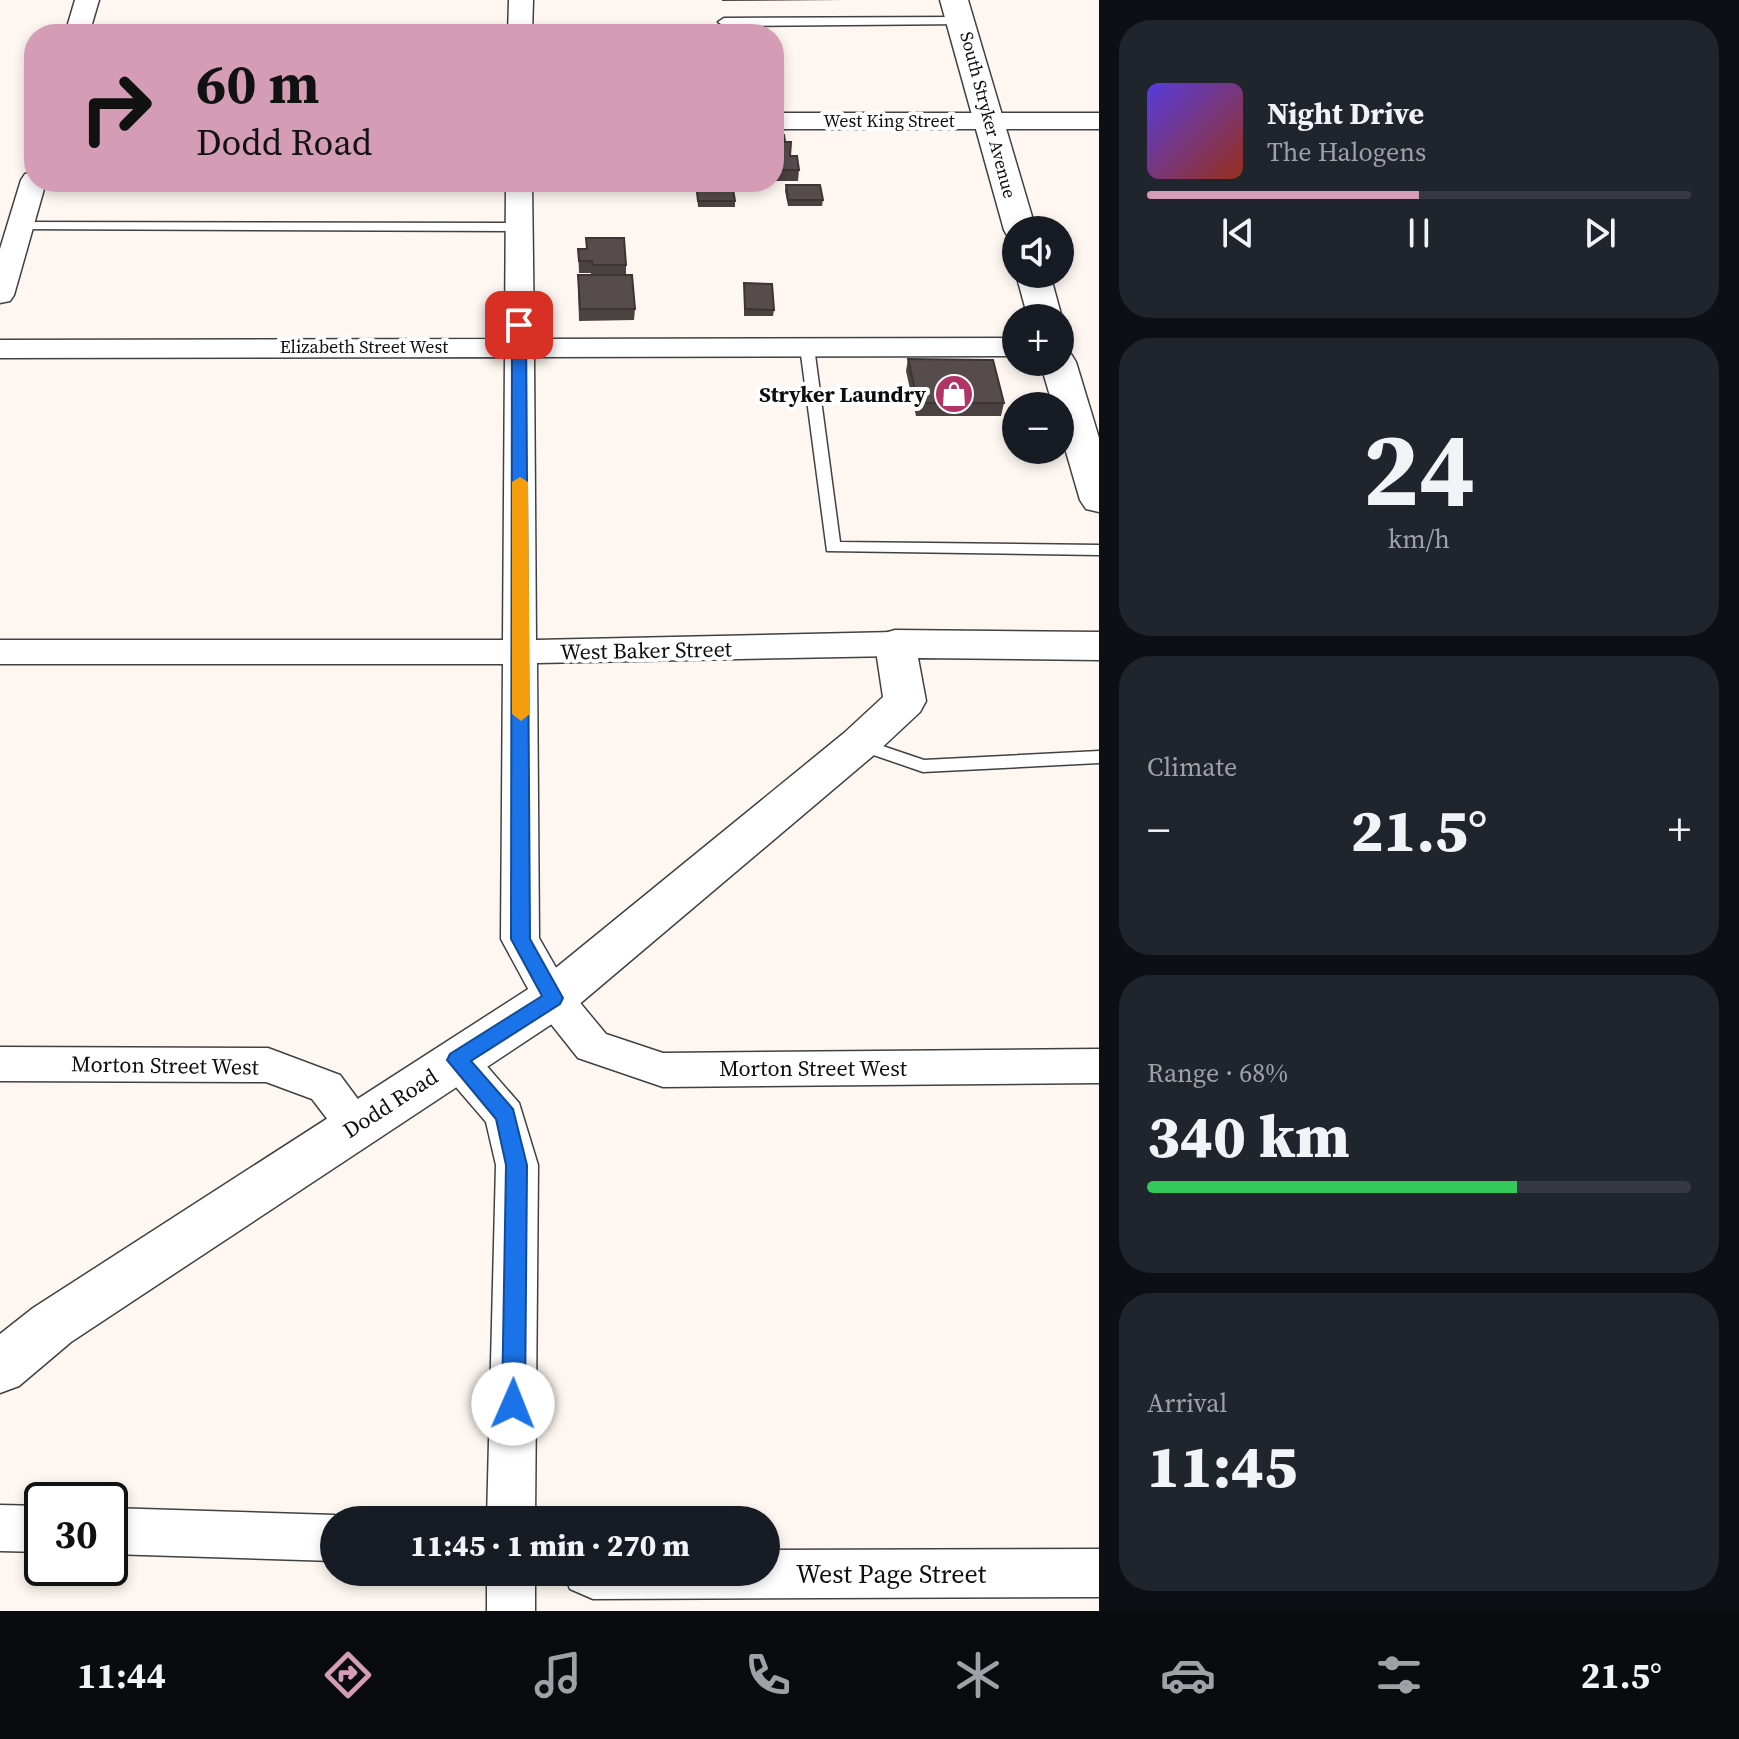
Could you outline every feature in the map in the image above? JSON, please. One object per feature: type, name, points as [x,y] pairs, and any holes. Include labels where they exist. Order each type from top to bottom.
[{"type":"street","points":[[80,24],[87,0]]},
{"type":"street","points":[[520,24],[521,0]]},
{"type":"street","name":"South Stryker Avenue","points":[[958,10],[1016,216]]},
{"type":"street","name":"West King Street","points":[[784,121],[1099,121]]},
{"type":"street","points":[[0,295],[14,221],[28,192]]},
{"type":"street","name":"Morton Street West","points":[[519,192],[520,939],[553,998],[592,1046],[663,1070],[1099,1066]]},
{"type":"street","name":"Elizabeth Street West","points":[[0,349],[1002,347]]},
{"type":"street","points":[[1062,376],[1099,500]]},
{"type":"street","name":"West Baker Street","points":[[0,652],[521,652],[895,644],[1099,646]]},
{"type":"street","name":"Dodd Road","points":[[0,1368],[52,1325],[553,998],[859,744],[905,701],[895,644]]},
{"type":"street","points":[[457,1060],[505,1115],[517,1165],[511,1506]]},
{"type":"street","name":"Morton Street West","points":[[0,1064],[268,1065],[326,1087],[356,1125]]},
{"type":"street","points":[[0,1528],[24,1529]]},
{"type":"street","points":[[128,1532],[320,1538]]},
{"type":"street","name":"West Page Street","points":[[780,1574],[1099,1573]]},
{"type":"street","points":[[511,1586],[511,1611]]},
{"type":"lane","points":[[724,22],[958,10]]},
{"type":"lane","points":[[14,221],[518,227]]},
{"type":"lane","points":[[807,347],[833,547],[1099,550]]},
{"type":"lane","points":[[859,744],[923,766],[1099,757]]},
{"type":"building","points":[[784,135],[785,142],[791,142],[790,156],[797,156],[799,170],[784,170]]},
{"type":"building","points":[[786,185],[820,185],[823,200],[788,200]]},
{"type":"building","points":[[697,192],[734,192],[735,201],[698,201]]},
{"type":"building","points":[[586,238],[624,238],[626,265],[592,265],[592,261],[579,261],[578,249],[587,249]]},
{"type":"building","points":[[578,275],[632,275],[635,309],[580,309]]},
{"type":"building","points":[[744,283],[772,284],[774,310],[745,309]]},
{"type":"building","name":"Stryker Laundry","points":[[908,359],[993,360],[1002,403],[918,403]]},
{"type":"slow traffic","points":[[520,482],[521,714]]},
{"type":"place","name":"Stryker Laundry","points":[[954,394]]},
{"type":"route","points":[[513,1404],[517,1165],[505,1115],[457,1060],[553,998],[520,939],[519,325]]}]
